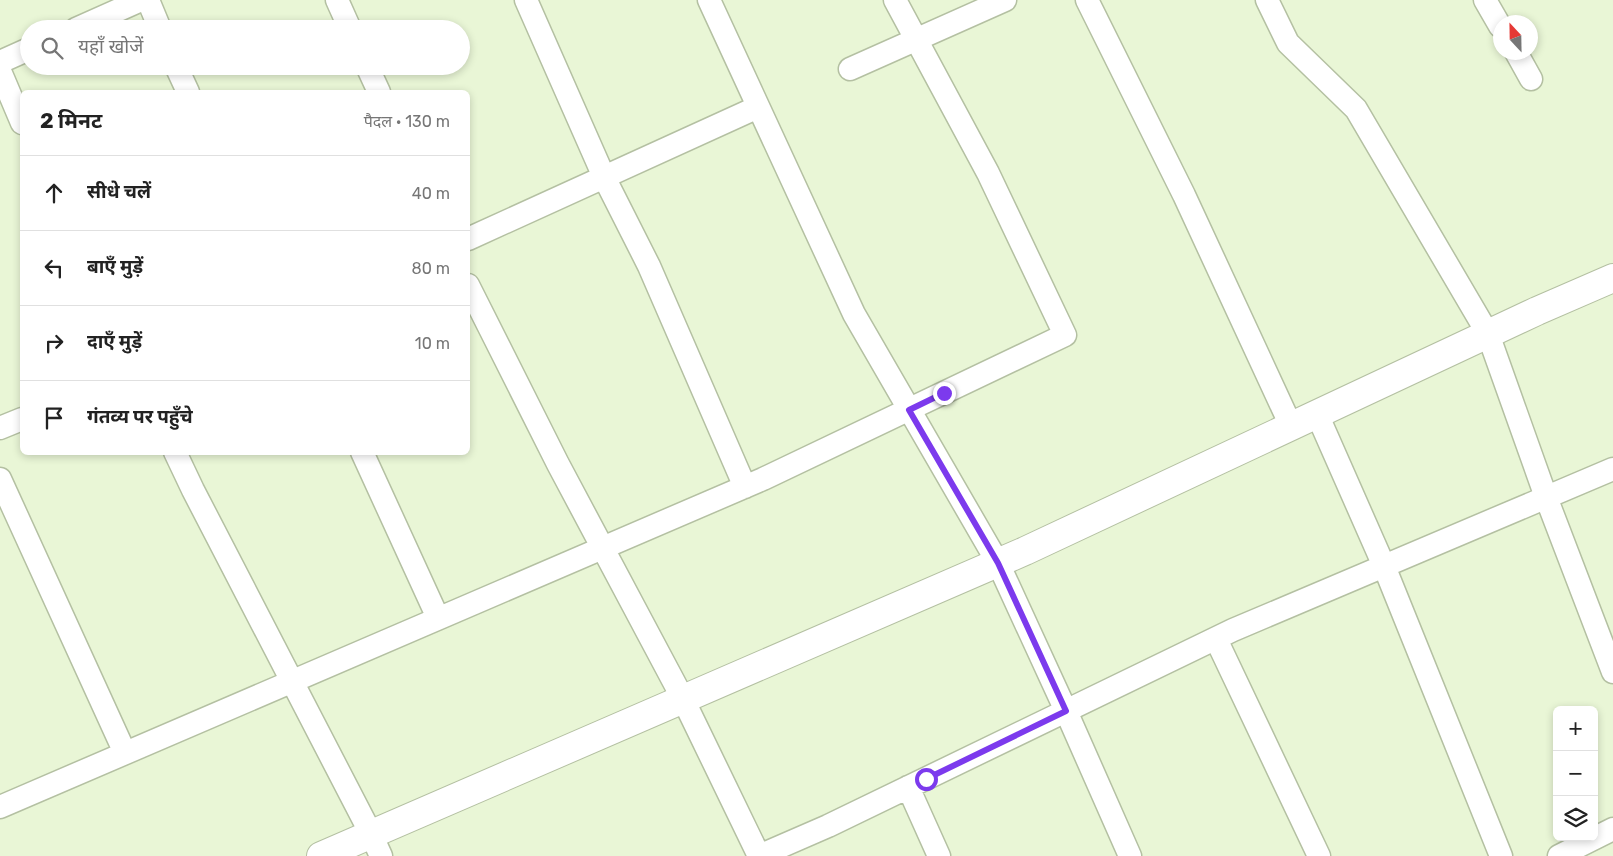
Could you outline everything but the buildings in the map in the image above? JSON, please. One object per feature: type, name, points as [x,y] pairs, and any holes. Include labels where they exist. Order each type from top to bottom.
[{"type":"street","points":[[96,20],[141,0]]},
{"type":"street","points":[[148,0],[156,20]]},
{"type":"street","points":[[337,0],[346,20]]},
{"type":"street","points":[[526,0],[604,177],[649,266],[745,487]]},
{"type":"street","points":[[709,0],[854,314],[998,563],[1130,856]]},
{"type":"street","points":[[0,807],[745,487],[1066,335],[988,173],[895,0]]},
{"type":"street","points":[[850,69],[1004,0]]},
{"type":"street","points":[[1087,0],[1184,195],[1290,426]]},
{"type":"street","points":[[1267,0],[1288,43],[1356,109],[1488,334],[1546,497],[1613,672]]},
{"type":"street","points":[[1485,0],[1494,15]]},
{"type":"street","points":[[0,62],[20,53]]},
{"type":"street","points":[[1520,60],[1531,79]]},
{"type":"street","points":[[0,71],[20,118]]},
{"type":"street","points":[[180,75],[187,90]]},
{"type":"street","points":[[371,75],[378,90]]},
{"type":"street","points":[[470,238],[758,107]]},
{"type":"street","points":[[321,856],[376,845],[683,699],[998,563],[1488,334],[1613,278]]},
{"type":"street","points":[[470,289],[558,464],[683,699],[759,856],[828,826],[1216,639],[1613,469]]},
{"type":"street","points":[[1317,414],[1384,566],[1501,856]]},
{"type":"street","points":[[0,428],[20,420]]},
{"type":"street","points":[[176,455],[192,490],[376,845]]},
{"type":"street","points":[[363,455],[438,618]]},
{"type":"street","points":[[0,479],[125,753]]},
{"type":"street","points":[[1216,639],[1319,856]]},
{"type":"street","points":[[908,787],[938,856]]},
{"type":"street","points":[[1559,856],[1613,829]]},
{"type":"route","points":[[926,779],[1066,711],[998,563],[909,410],[944,393]]}]
